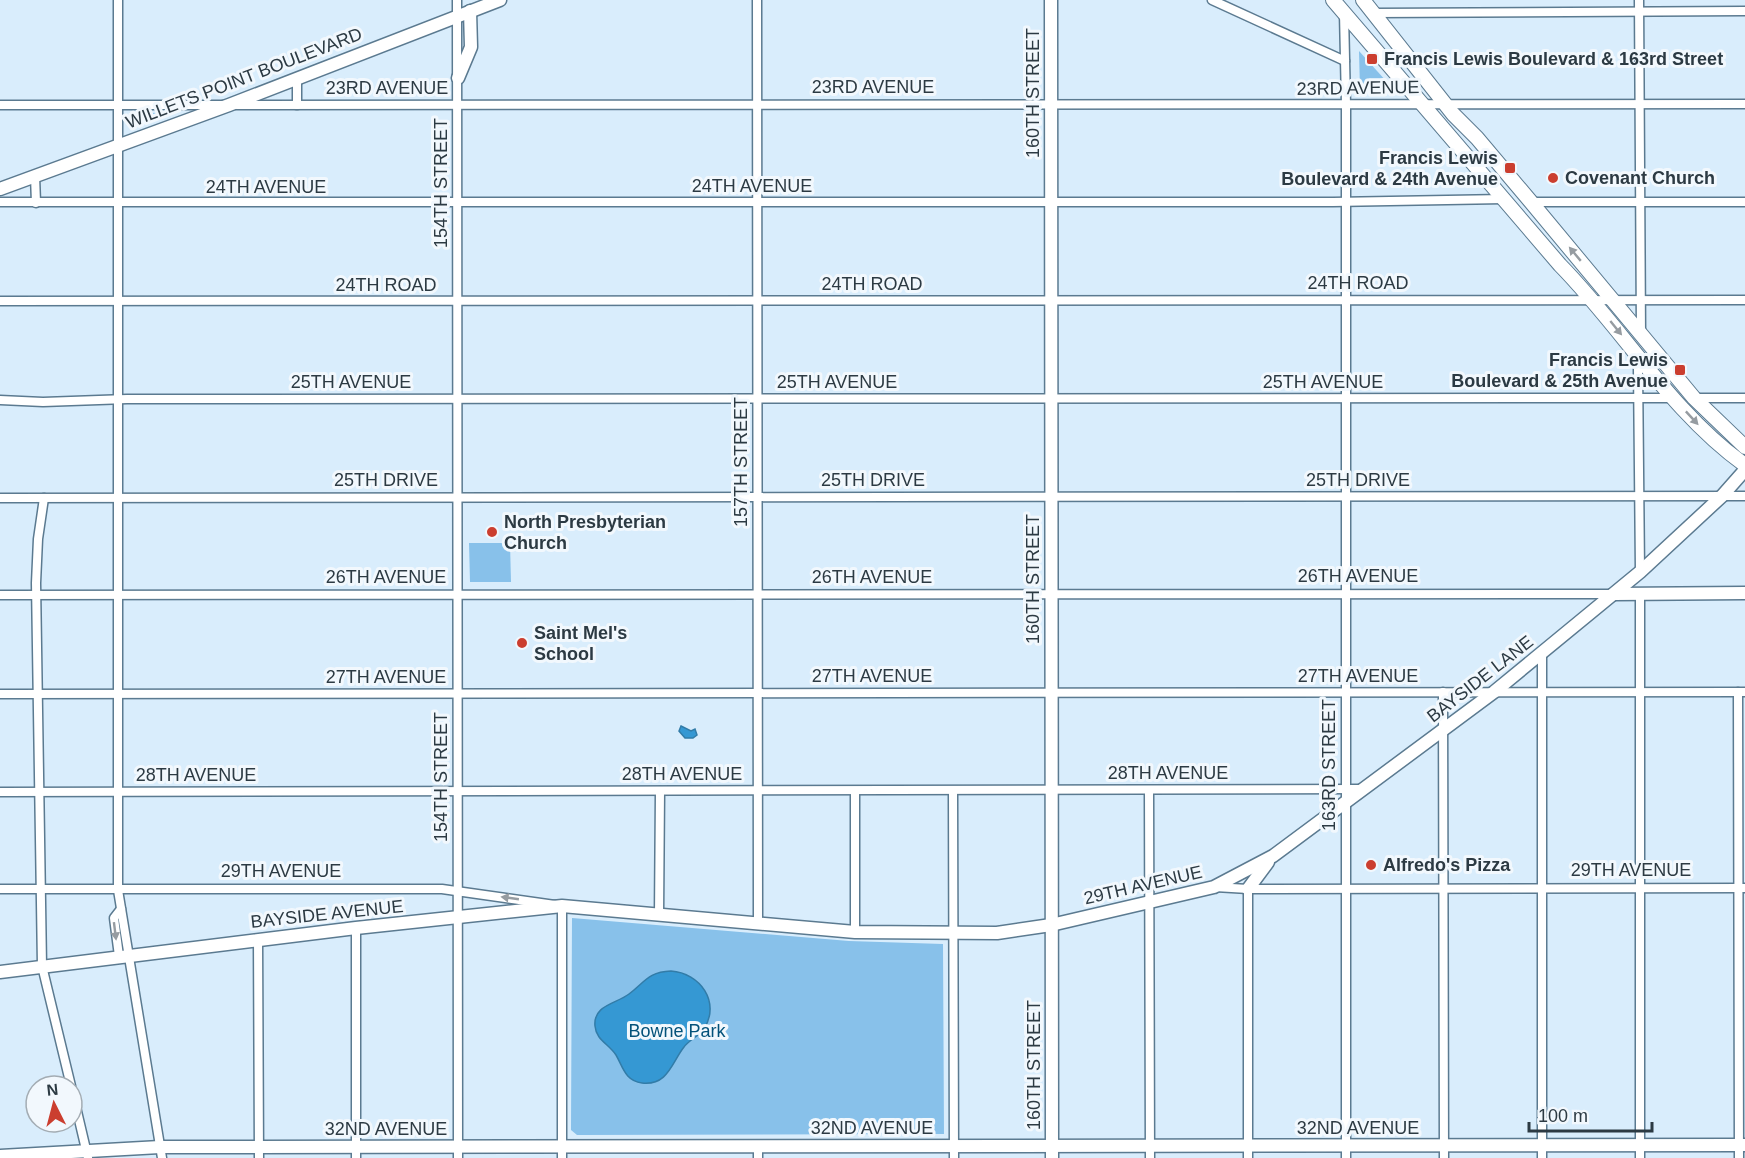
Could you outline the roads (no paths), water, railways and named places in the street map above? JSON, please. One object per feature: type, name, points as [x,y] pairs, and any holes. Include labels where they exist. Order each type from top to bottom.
[{"type":"main road","points":[[1333,0],[1697,424],[1745,465]]},
{"type":"main road","points":[[1363,0],[1444,103],[1531,202],[1613,299],[1641,336],[1694,398],[1745,447]]},
{"type":"street","points":[[118,0],[118,890],[121,909],[114,918],[124,955],[161,1153]]},
{"type":"street","name":"154TH STREET","points":[[457,0],[458,1152]]},
{"type":"street","name":"WILLETS POINT BOULEVARD","points":[[0,189],[229,105],[500,0]]},
{"type":"street","name":"157TH STREET","points":[[757,0],[758,923]]},
{"type":"street","name":"160TH STREET","points":[[1051,0],[1052,1152]]},
{"type":"street","points":[[1212,0],[1345,62]]},
{"type":"street","points":[[1639,0],[1641,336]]},
{"type":"street","points":[[458,78],[471,47],[470,11]]},
{"type":"street","points":[[1374,13],[1745,11]]},
{"type":"street","name":"163RD STREET","points":[[1344,13],[1346,105],[1346,1152]]},
{"type":"street","points":[[297,78],[297,105]]},
{"type":"street","name":"23RD AVENUE","points":[[0,105],[1745,104]]},
{"type":"street","points":[[35,176],[36,203]]},
{"type":"street","name":"24TH AVENUE","points":[[0,202],[1504,200]]},
{"type":"street","points":[[1531,202],[1745,202]]},
{"type":"street","name":"24TH ROAD","points":[[0,301],[1745,300]]},
{"type":"street","points":[[1640,572],[1638,368],[1641,358]]},
{"type":"street","name":"25TH AVENUE","points":[[0,400],[43,402],[117,399],[1674,398]]},
{"type":"street","points":[[1694,398],[1745,398]]},
{"type":"street","name":"BAYSIDE LANE","points":[[1214,887],[1273,856],[1494,692],[1640,572],[1722,496],[1745,470]]},
{"type":"street","name":"25TH DRIVE","points":[[0,498],[1745,496]]},
{"type":"street","points":[[44,498],[38,539],[36,595],[42,966],[69,1074]]},
{"type":"street","name":"26TH AVENUE","points":[[0,595],[1745,593]]},
{"type":"street","points":[[1640,594],[1640,1152]]},
{"type":"street","points":[[1542,654],[1542,1152]]},
{"type":"street","points":[[1443,692],[1444,1152]]},
{"type":"street","points":[[1741,692],[1741,1149]]},
{"type":"street","name":"27TH AVENUE","points":[[0,694],[1741,692]]},
{"type":"street","name":"28TH AVENUE","points":[[0,792],[1364,789]]},
{"type":"street","points":[[953,790],[954,1152]]},
{"type":"street","points":[[1149,790],[1150,1152]]},
{"type":"street","points":[[659,915],[660,791]]},
{"type":"street","points":[[855,791],[855,932]]},
{"type":"street","points":[[1248,1152],[1248,889],[1273,856]]},
{"type":"street","name":"29TH AVENUE","points":[[659,915],[855,932],[997,933],[1051,925],[1214,887],[1248,889],[1741,888]]},
{"type":"street","name":"29TH AVENUE","points":[[0,890],[437,889],[562,906]]},
{"type":"street","points":[[562,906],[562,1152]]},
{"type":"street","name":"BAYSIDE AVENUE","points":[[0,972],[258,939],[562,906],[659,915]]},
{"type":"street","points":[[356,928],[356,1152]]},
{"type":"street","points":[[258,939],[259,1153]]},
{"type":"street","points":[[82,1134],[87,1154]]},
{"type":"street","name":"32ND AVENUE","points":[[0,1156],[661,1150],[758,1152],[856,1150],[1640,1152],[1741,1149]]},
{"type":"place","name":"Francis Lewis Boulevard & 163rd Street","points":[[1372,59]]},
{"type":"place","name":"Francis Lewis Boulevard & 24th Avenue","points":[[1510,168]]},
{"type":"place","name":"Covenant Church","points":[[1553,178]]},
{"type":"place","name":"Francis Lewis Boulevard & 25th Avenue","points":[[1680,370]]},
{"type":"place","name":"North Presbyterian Church","points":[[492,532]]},
{"type":"place","name":"Saint Mel's School","points":[[522,643]]},
{"type":"place","name":"Alfredo's Pizza","points":[[1371,865]]},
{"type":"park label","name":"Bowne Park","points":[[677,1031]]}]
